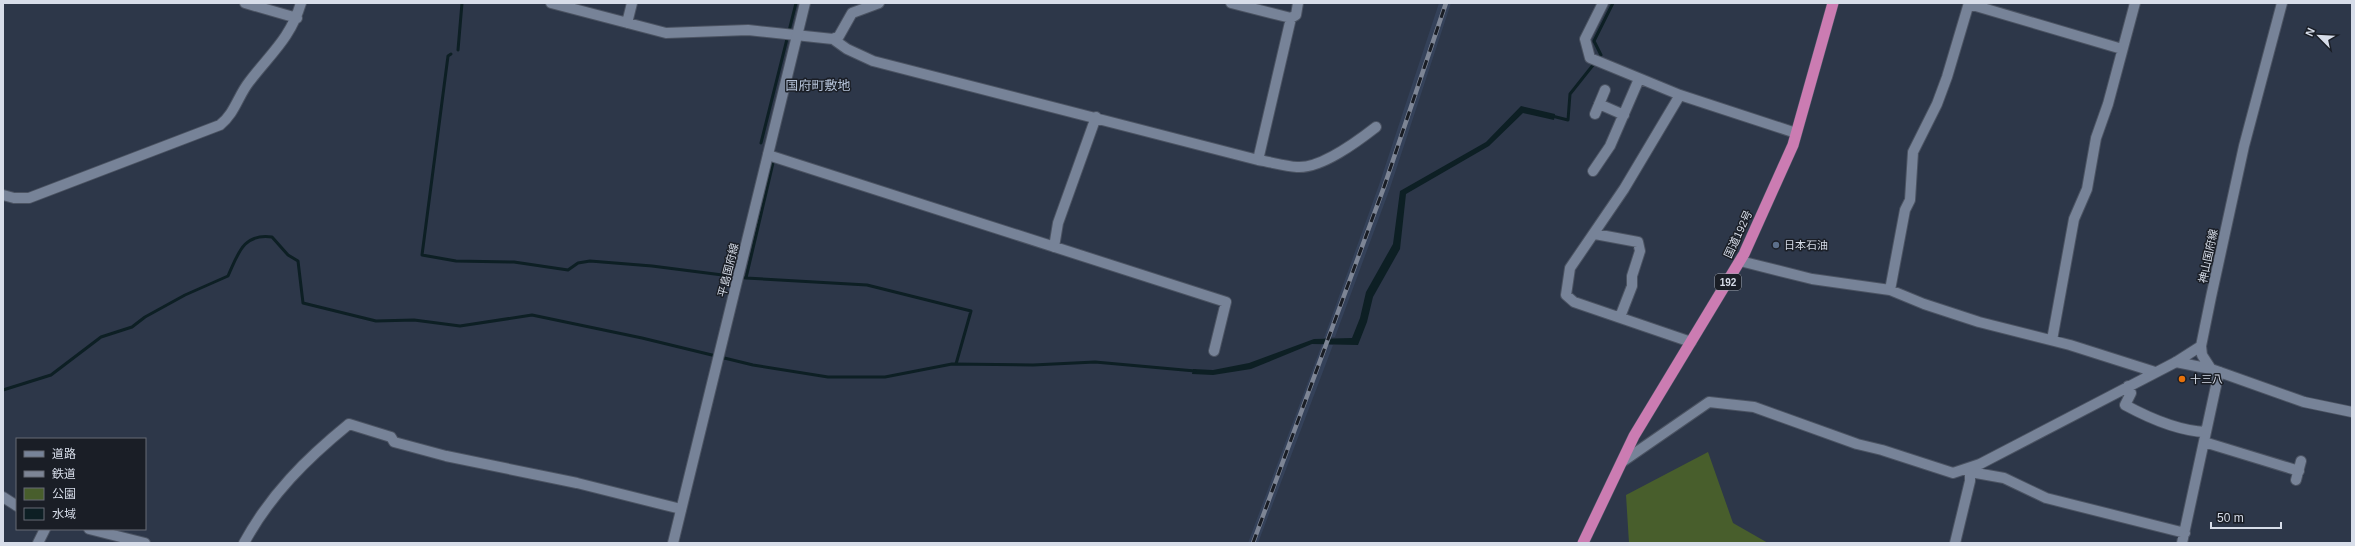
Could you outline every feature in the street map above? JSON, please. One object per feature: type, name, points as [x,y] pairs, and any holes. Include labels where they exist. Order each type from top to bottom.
[{"type":"highway","name":"国道192号","points":[[1583,543],[1634,436],[1740,261],[1792,145],[1833,3]]},
{"type":"street","points":[[245,3],[297,18]]},
{"type":"street","points":[[3,196],[29,198],[220,125],[230,117],[248,83],[288,36],[297,18],[301,3]]},
{"type":"street","points":[[551,3],[666,33],[748,30],[792,33],[833,39],[847,49],[873,61],[1096,117],[1258,160],[1299,168],[1323,161],[1351,147],[1376,127]]},
{"type":"street","points":[[627,23],[632,3]]},
{"type":"street","name":"平島国府線","points":[[673,543],[768,155],[792,33],[805,3]]},
{"type":"street","points":[[833,39],[838,36],[852,13],[879,3]]},
{"type":"street","points":[[1231,3],[1290,18],[1296,15],[1298,3]]},
{"type":"street","points":[[1603,3],[1585,40],[1591,58],[1600,64],[1680,95],[1796,133]]},
{"type":"street","points":[[2052,340],[2074,219],[2087,189],[2096,138],[2135,3]]},
{"type":"street","name":"神山国府線","points":[[2201,346],[2244,146],[2282,3]]},
{"type":"street","points":[[1890,290],[1905,210],[1910,200],[1913,152],[1937,104],[1947,77],[1969,4],[2122,49]]},
{"type":"street","points":[[1258,160],[1290,18]]},
{"type":"street","points":[[1593,171],[1610,146],[1640,79]]},
{"type":"street","points":[[1595,114],[1605,90]]},
{"type":"street","points":[[1680,95],[1624,189],[1595,234],[1570,268],[1566,295],[1574,302],[1691,342]]},
{"type":"street","points":[[1599,104],[1624,115]]},
{"type":"street","points":[[1054,247],[1058,223],[1096,117]]},
{"type":"street","points":[[768,155],[1226,302],[1214,351]]},
{"type":"street","points":[[1595,234],[1638,242],[1640,251],[1632,276],[1632,286],[1620,317]]},
{"type":"street","points":[[1740,261],[1812,279],[1890,290],[1924,304],[1978,322],[2052,340],[2138,364],[2155,372]]},
{"type":"street","points":[[1622,462],[1709,402],[1754,407],[1857,444],[1953,473],[1970,469],[2176,362],[2201,346],[2202,355],[2215,371],[2205,437],[2183,538],[2046,498],[2004,478],[1976,473],[1970,469]]},
{"type":"street","points":[[2176,362],[2215,371],[2304,402],[2352,412]]},
{"type":"street","points":[[2128,386],[2131,393],[2125,405],[2148,418],[2197,432],[2205,437],[2299,471]]},
{"type":"street","points":[[244,543],[260,514],[280,490],[318,449],[348,424],[391,437],[394,442],[446,456],[577,483],[681,509]]},
{"type":"street","points":[[1955,543],[1970,481],[1970,469]]},
{"type":"street","points":[[3,496],[16,505]]},
{"type":"street","points":[[38,543],[44,530]]},
{"type":"street","points":[[93,530],[145,543]]},
{"type":"shaded area","points":[[1439,3],[1451,3],[1390,188],[1335,337],[1324,338],[1379,185]]},
{"type":"shaded area","points":[[1322,344],[1333,345],[1258,543],[1248,543]]},
{"type":"green space","points":[[1708,452],[1733,523],[1768,543],[1629,543],[1626,495]]},
{"type":"water","points":[[1521,106],[1555,114],[1554,120],[1523,113],[1489,146],[1406,194],[1400,249],[1373,297],[1367,322],[1358,345],[1312,344],[1251,369],[1213,375],[1192,374],[1193,369],[1213,370],[1249,363],[1314,339],[1352,338],[1360,318],[1366,292],[1393,244],[1400,191],[1486,142]]},
{"type":"waterway","points":[[458,50],[462,3]]},
{"type":"waterway","points":[[761,143],[796,3]]},
{"type":"waterway","points":[[1552,116],[1568,120],[1570,94],[1601,55],[1594,41],[1613,3]]},
{"type":"waterway","points":[[451,54],[448,56],[422,255],[456,261],[514,262],[568,270],[578,263],[590,261],[652,266],[746,278],[867,285],[971,311],[956,364]]},
{"type":"waterway","points":[[746,278],[773,163]]},
{"type":"waterway","points":[[3,390],[51,375],[101,337],[132,327],[145,317],[185,295],[228,276],[243,247],[254,238],[262,237],[272,237],[288,255],[298,261],[303,303],[376,321],[414,320],[460,326],[532,315],[642,338],[753,365],[828,377],[885,377],[952,364],[1033,365],[1095,362],[1195,371]]},
{"type":"railway","points":[[1253,543],[1384,187],[1446,3]]},
{"type":"place","name":"日本石油","points":[[1776,245]]},
{"type":"place","name":"十三八","points":[[2182,379]]},
{"type":"district","name":"国府町敷地","points":[[818,85]]}]
